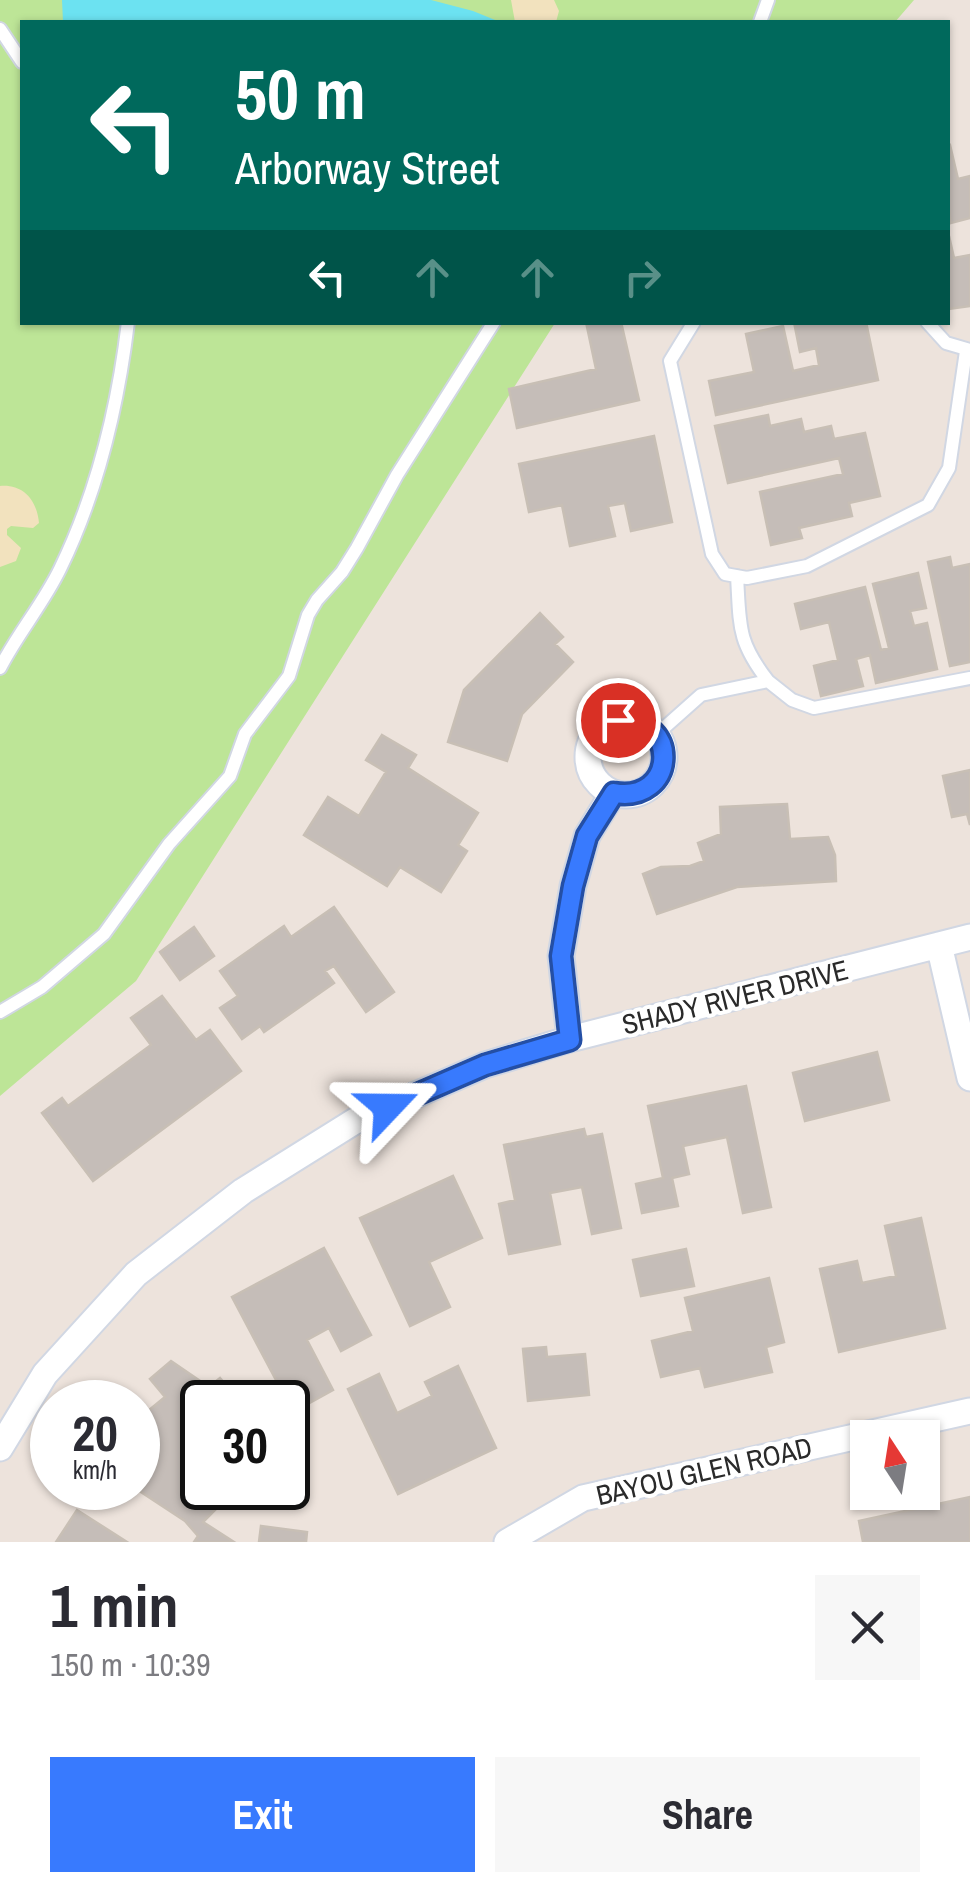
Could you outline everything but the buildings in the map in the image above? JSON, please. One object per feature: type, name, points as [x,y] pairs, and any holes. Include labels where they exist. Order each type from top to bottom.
[{"type":"street","points":[[630,720],[643,723],[656,735],[664,754],[658,778],[638,793],[614,793],[594,778],[589,767],[591,743],[607,725],[630,720]]},
{"type":"street","points":[[570,1040],[561,956],[573,886],[587,836],[614,793]]},
{"type":"street","name":"SHADY RIVER DRIVE","points":[[0,1448],[44,1374],[136,1274],[242,1190],[355,1121],[485,1065],[970,938]]},
{"type":"street","points":[[940,945],[970,1078]]},
{"type":"street","name":"BAYOU GLEN ROAD","points":[[507,1542],[582,1498],[970,1411]]},
{"type":"lane","points":[[0,29],[20,59]]},
{"type":"lane","points":[[0,668],[40,604],[74,536],[119,394],[128,325]]},
{"type":"lane","points":[[0,1012],[42,987],[104,934],[169,844],[230,776],[245,734],[290,676],[308,615],[358,548],[397,476],[492,325]]},
{"type":"lane","points":[[692,325],[670,361],[712,554],[725,574],[747,578],[807,566],[928,505],[948,468],[968,351],[946,343],[930,325]]},
{"type":"lane","points":[[737,576],[740,635],[749,657],[768,682],[792,700],[814,708],[970,678]]},
{"type":"lane","points":[[656,735],[701,695],[768,682]]},
{"type":"green space","points":[[0,0],[914,0],[897,20],[20,20],[20,325],[554,325],[136,981],[0,1096]]},
{"type":"sand","points":[[511,0],[554,0],[559,11],[557,20],[515,20]]},
{"type":"sand","points":[[0,486],[16,488],[27,495],[39,523],[33,528],[7,529],[7,535],[21,548],[16,561],[0,567]]},
{"type":"water","points":[[62,0],[431,0],[495,20],[63,20]]},
{"type":"route","points":[[388,1107],[485,1065],[570,1040],[561,956],[573,886],[587,836],[614,793],[626,795],[650,787],[663,766],[664,754],[653,731],[643,723],[618,720]]}]
